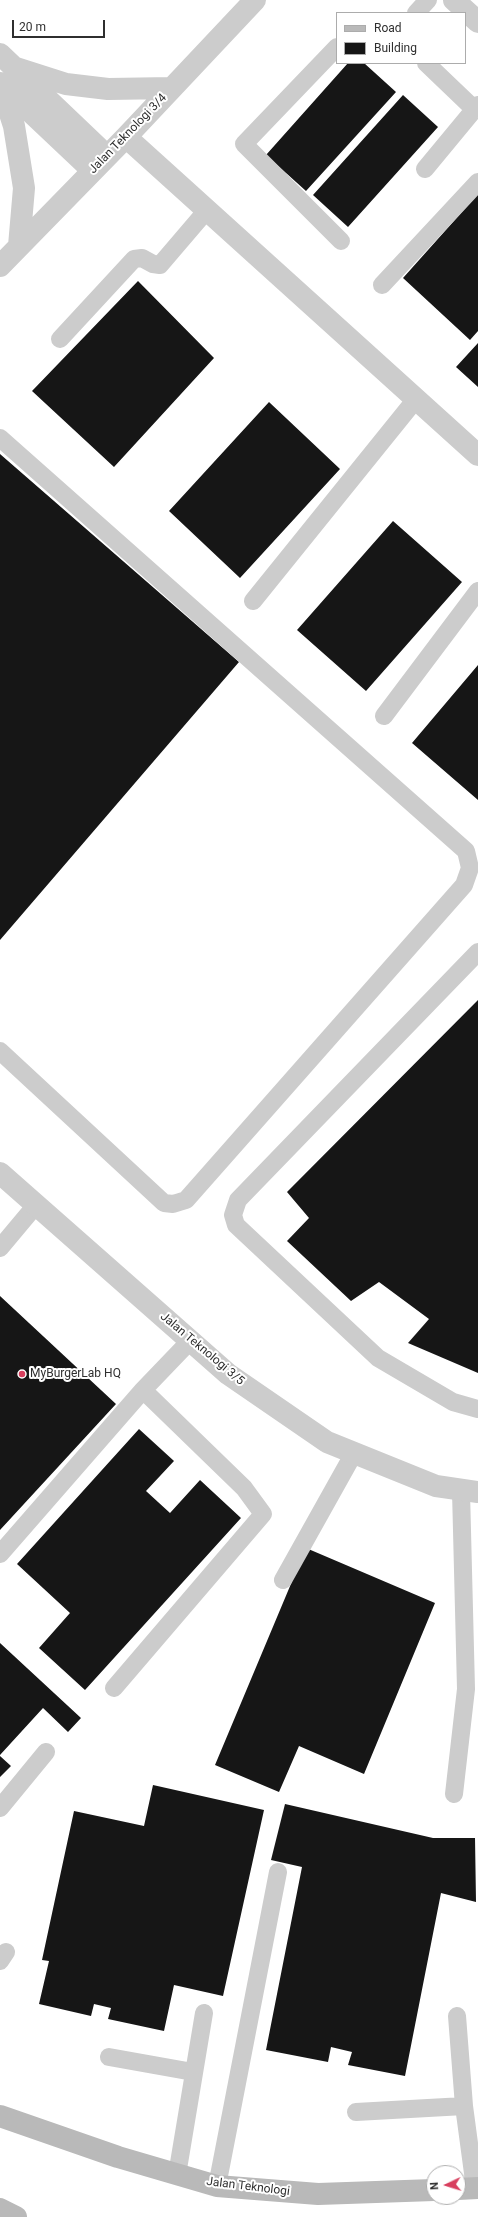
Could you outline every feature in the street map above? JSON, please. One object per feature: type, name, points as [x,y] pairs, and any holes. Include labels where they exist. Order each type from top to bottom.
[{"type":"street","name":"Jalan Teknologi 3/4","points":[[0,266],[126,137],[255,0]]},
{"type":"street","points":[[454,0],[478,22]]},
{"type":"street","points":[[0,54],[16,68],[100,164]]},
{"type":"street","points":[[16,68],[66,84],[108,89],[172,88]]},
{"type":"street","points":[[0,83],[100,164]]},
{"type":"street","points":[[0,83],[14,126],[24,188],[19,246]]},
{"type":"street","points":[[126,137],[478,455]]},
{"type":"street","name":"Jalan Teknologi 3/5","points":[[0,1172],[228,1374],[327,1442],[436,1486],[469,1491]]},
{"type":"street","name":"Jalan Teknologi","points":[[0,2116],[118,2157],[217,2186],[318,2194],[426,2190]]},
{"type":"street","points":[[0,2209],[16,2217]]},
{"type":"lane","points":[[417,12],[428,0]]},
{"type":"lane","points":[[336,48],[244,144],[341,241]]},
{"type":"lane","points":[[425,169],[476,107],[427,64]]},
{"type":"lane","points":[[382,285],[478,182]]},
{"type":"lane","points":[[60,339],[134,259],[142,258],[153,264],[160,265],[207,210]]},
{"type":"lane","points":[[253,601],[416,399]]},
{"type":"lane","points":[[0,438],[466,851],[470,868],[464,885],[186,1200],[173,1204],[164,1203],[0,1051]]},
{"type":"lane","points":[[384,716],[478,591]]},
{"type":"lane","points":[[478,952],[238,1200],[233,1215],[236,1225],[378,1358],[453,1402],[478,1409]]},
{"type":"lane","points":[[0,1248],[36,1205]]},
{"type":"lane","points":[[0,1554],[142,1390],[190,1340]]},
{"type":"lane","points":[[114,1688],[263,1514],[244,1488],[142,1390]]},
{"type":"lane","points":[[283,1580],[354,1453]]},
{"type":"lane","points":[[454,1794],[466,1689],[469,1491]]},
{"type":"lane","points":[[0,1808],[46,1752]]},
{"type":"lane","points":[[217,2186],[278,1872]]},
{"type":"lane","points":[[177,2175],[204,2013]]},
{"type":"lane","points":[[457,2016],[470,2189]]},
{"type":"lane","points":[[109,2057],[193,2072]]},
{"type":"lane","points":[[356,2112],[464,2106]]},
{"type":"building","points":[[347,64],[365,64],[396,92],[306,191],[266,155]]},
{"type":"building","points":[[403,95],[438,127],[348,227],[313,195]]},
{"type":"building","points":[[478,194],[478,331],[470,340],[403,278]]},
{"type":"building","points":[[138,281],[214,358],[114,467],[32,391]]},
{"type":"building","points":[[478,343],[478,387],[456,367]]},
{"type":"building","points":[[269,402],[340,469],[240,578],[169,511]]},
{"type":"building","points":[[0,454],[239,662],[0,940]]},
{"type":"building","points":[[393,521],[462,582],[366,691],[297,630]]},
{"type":"building","points":[[478,665],[478,800],[412,743]]},
{"type":"building","points":[[478,1000],[478,1373],[408,1343],[429,1319],[379,1282],[351,1301],[287,1241],[309,1218],[287,1192]]},
{"type":"building","points":[[0,1296],[116,1404],[0,1530]]},
{"type":"building","points":[[139,1429],[174,1461],[146,1491],[170,1513],[200,1480],[241,1518],[85,1690],[39,1648],[70,1613],[17,1564]]},
{"type":"building","points":[[306,1548],[435,1603],[364,1774],[299,1746],[279,1792],[215,1765]]},
{"type":"building","points":[[0,1643],[81,1718],[68,1732],[43,1708],[0,1755]]},
{"type":"building","points":[[0,1756],[11,1766],[0,1777]]},
{"type":"building","points":[[153,1785],[264,1810],[223,1996],[174,1985],[164,2031],[108,2019],[111,2008],[94,2004],[91,2016],[39,2004],[49,1961],[42,1960],[74,1811],[144,1826]]},
{"type":"building","points":[[285,1804],[433,1838],[475,1838],[476,1902],[441,1893],[405,2076],[348,2065],[352,2052],[331,2047],[328,2062],[266,2050],[302,1867],[271,1860]]},
{"type":"place","name":"MyBurgerLab HQ","points":[[22,1374]]}]
